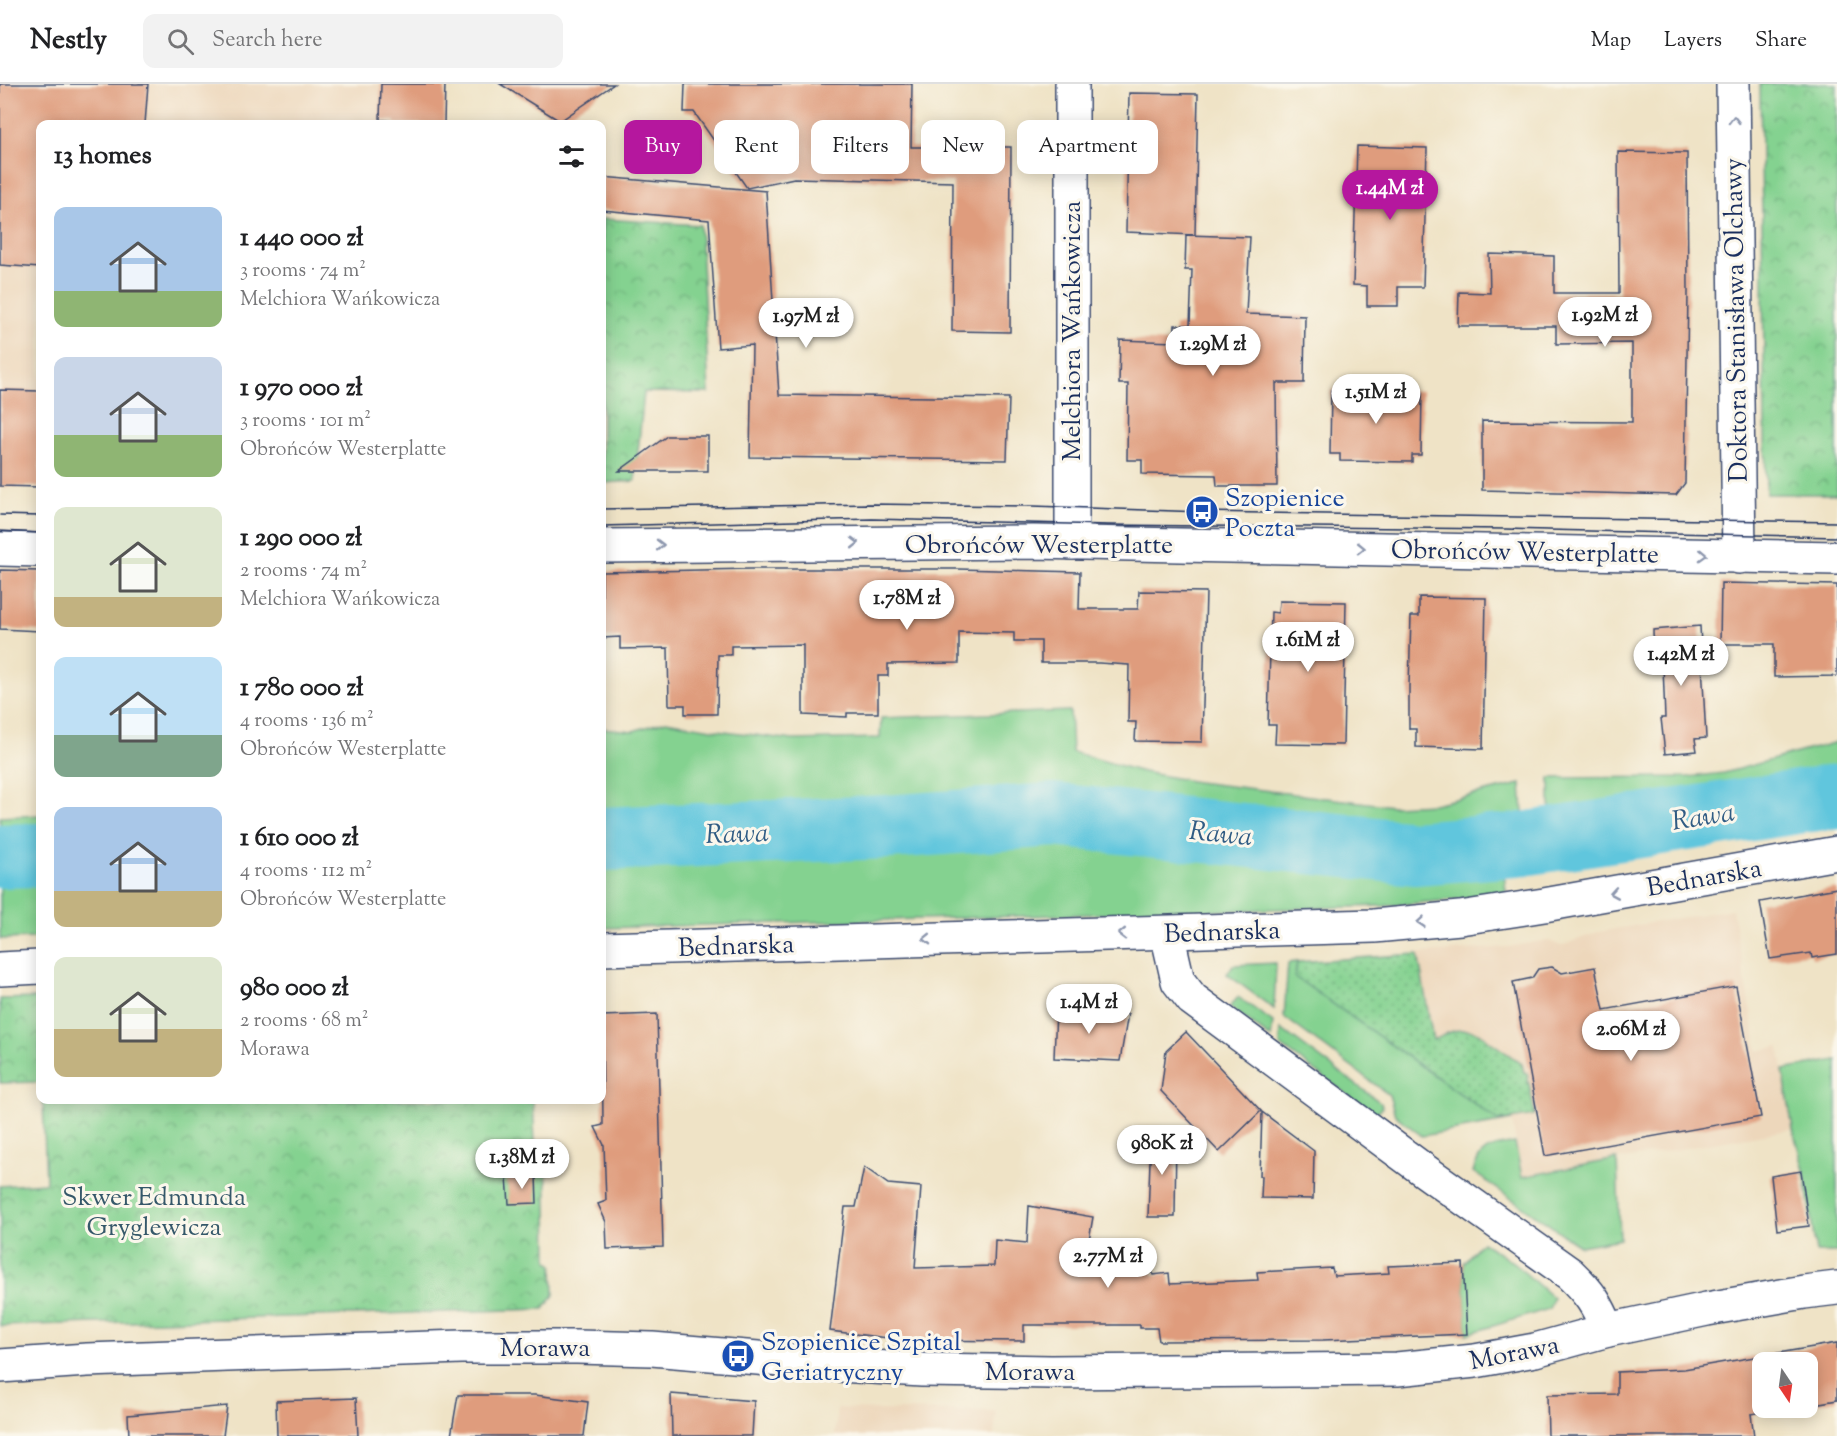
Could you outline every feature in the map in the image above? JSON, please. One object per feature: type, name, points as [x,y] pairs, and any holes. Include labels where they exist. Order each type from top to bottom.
[{"type":"street","name":"Melchiora Wańkowicza","points":[[1072,84],[1072,543]]},
{"type":"street","name":"Doktora Stanisława Olchawy","points":[[1733,84],[1739,557]]},
{"type":"street","name":"Obrońców Westerplatte","points":[[606,546],[1072,543],[1837,558]]},
{"type":"street","points":[[0,549],[36,550]]},
{"type":"street","name":"Bednarska","points":[[606,949],[1374,926],[1460,918],[1544,905],[1837,853]]},
{"type":"street","points":[[1167,933],[1178,981],[1192,999],[1415,1164],[1570,1274],[1587,1290],[1599,1308],[1608,1330]]},
{"type":"street","points":[[0,969],[36,967]]},
{"type":"street","name":"Morawa","points":[[0,1366],[258,1353],[462,1347],[578,1347],[652,1349],[922,1370],[1063,1372],[1397,1369],[1475,1361],[1535,1350],[1608,1330],[1707,1309],[1837,1288]]},
{"type":"shaded area","points":[[0,84],[445,84],[444,120],[36,120],[36,487],[0,487]]},
{"type":"shaded area","points":[[1732,909],[1758,1051],[1779,1046],[1793,1129],[1521,1177],[1512,1118],[1297,962],[1509,947],[1547,940],[1561,946],[1598,932]]},
{"type":"shaded area","points":[[837,1408],[996,1411],[994,1436],[835,1436]]},
{"type":"green space","points":[[1760,84],[1837,84],[1837,494],[1766,494]]},
{"type":"green space","points":[[606,219],[700,225],[709,393],[644,392],[635,481],[606,483]]},
{"type":"green space","points":[[1070,711],[1072,752],[1143,772],[1197,782],[1392,806],[1434,804],[1521,784],[1524,827],[1427,838],[1302,825],[1087,797],[606,820],[606,728],[633,731],[666,721],[793,740],[880,738],[881,718]]},
{"type":"green space","points":[[1837,742],[1837,776],[1550,821],[1550,778],[1688,777],[1724,773]]},
{"type":"green space","points":[[36,815],[36,835],[0,836],[0,817]]},
{"type":"green space","points":[[1060,838],[1117,842],[1289,865],[1399,876],[1453,877],[1504,873],[1506,892],[1461,899],[1384,906],[606,928],[606,864],[806,857]]},
{"type":"green space","points":[[0,880],[36,880],[36,938],[0,939]]},
{"type":"green space","points":[[1418,954],[1433,1040],[1458,1030],[1480,1033],[1522,1064],[1524,1073],[1527,1073],[1535,1115],[1499,1121],[1295,977],[1297,962]]},
{"type":"green space","points":[[1297,962],[1296,977],[1499,1121],[1512,1118],[1512,1120],[1422,1136],[1395,1115],[1389,1095],[1284,1017],[1288,963]]},
{"type":"green space","points":[[1276,963],[1274,1009],[1227,974],[1233,965]]},
{"type":"green space","points":[[1238,997],[1273,1022],[1271,1038],[1230,1007]]},
{"type":"green space","points":[[36,998],[36,1082],[0,1083],[0,999]]},
{"type":"green space","points":[[1281,1029],[1381,1103],[1382,1107],[1375,1115],[1280,1045]]},
{"type":"green space","points":[[1837,1060],[1837,1252],[1816,1252],[1804,1170],[1793,1129],[1783,1070]]},
{"type":"green space","name":"Skwer Edmunda Gryglewicza","points":[[43,1104],[533,1104],[535,1145],[546,1145],[548,1261],[553,1265],[554,1295],[544,1309],[0,1326],[0,1186],[46,1183]]},
{"type":"green space","points":[[1515,1143],[1522,1177],[1617,1159],[1620,1239],[1580,1246],[1473,1172],[1483,1153]]},
{"type":"green space","points":[[1482,1242],[1514,1263],[1553,1298],[1549,1309],[1467,1334],[1463,1263]]},
{"type":"building","points":[[0,84],[148,84],[145,120],[36,120],[36,268],[0,265]]},
{"type":"building","points":[[381,84],[445,84],[444,120],[380,120]]},
{"type":"building","points":[[500,84],[614,84],[558,120]]},
{"type":"building","points":[[685,84],[912,84],[911,147],[921,147],[921,174],[1005,174],[1005,147],[1011,147],[1010,332],[952,331],[953,182],[794,178],[747,188],[737,174],[799,174],[799,120],[714,120],[714,141],[702,120],[694,112],[684,112]]},
{"type":"building","points":[[1129,93],[1198,94],[1195,235],[1126,232],[1127,174],[1158,174],[1158,120],[1128,120]]},
{"type":"building","points":[[1357,146],[1427,148],[1423,287],[1398,287],[1398,306],[1367,306],[1367,286],[1353,285]]},
{"type":"building","points":[[1618,152],[1687,153],[1688,293],[1685,483],[1676,495],[1482,490],[1482,421],[1632,422],[1632,343],[1556,344],[1556,326],[1458,326],[1459,292],[1490,293],[1489,254],[1554,256],[1554,293],[1619,293]]},
{"type":"building","points":[[606,177],[766,191],[779,395],[1009,398],[1007,460],[750,457],[752,345],[718,348],[709,220],[606,210]]},
{"type":"building","points":[[1186,235],[1250,237],[1246,314],[1305,316],[1304,383],[1276,383],[1277,486],[1217,486],[1216,475],[1142,474],[1142,460],[1127,460],[1128,384],[1119,384],[1120,340],[1174,342],[1175,325],[1190,325],[1192,270],[1185,270]]},
{"type":"building","points":[[0,390],[36,391],[36,487],[0,486]]},
{"type":"building","points":[[1331,390],[1422,391],[1421,455],[1412,455],[1412,462],[1340,461],[1340,454],[1330,454]]},
{"type":"building","points":[[667,436],[708,436],[708,471],[619,471]]},
{"type":"building","points":[[958,569],[1080,572],[1079,609],[1138,609],[1139,591],[1206,592],[1202,742],[1135,741],[1136,722],[1128,722],[1129,665],[1041,663],[1041,641],[1014,641],[1014,633],[959,632],[959,663],[888,664],[888,676],[878,676],[878,713],[847,713],[847,717],[803,715],[803,645],[731,646],[731,655],[718,655],[717,714],[685,714],[685,705],[669,705],[668,648],[620,649],[620,637],[606,638],[606,572]]},
{"type":"building","points":[[0,570],[36,571],[36,631],[0,629]]},
{"type":"building","points":[[1721,583],[1837,585],[1837,676],[1774,677],[1774,644],[1720,644]]},
{"type":"building","points":[[1419,597],[1486,598],[1483,749],[1416,747],[1416,729],[1409,729],[1409,687],[1411,616],[1419,616]]},
{"type":"building","points":[[1279,601],[1346,602],[1343,745],[1275,744],[1276,725],[1268,725],[1271,612],[1278,613]]},
{"type":"building","points":[[1700,626],[1706,738],[1695,739],[1697,751],[1665,754],[1661,718],[1665,718],[1663,666],[1654,666],[1653,630]]},
{"type":"building","points":[[1837,888],[1837,954],[1812,958],[1811,953],[1770,959],[1760,902]]},
{"type":"building","points":[[1552,967],[1562,973],[1595,967],[1604,1010],[1736,986],[1761,1117],[1545,1156],[1513,982],[1532,978],[1538,969]]},
{"type":"building","points":[[1056,1010],[1128,1014],[1120,1061],[1054,1058]]},
{"type":"building","points":[[657,1014],[663,1247],[607,1249],[606,1222],[598,1204],[606,1201],[604,1145],[595,1127],[603,1125],[603,1104],[606,1104],[606,1016]]},
{"type":"building","points":[[1186,1032],[1261,1111],[1219,1152],[1161,1091],[1166,1051]]},
{"type":"building","points":[[1262,1112],[1314,1151],[1313,1199],[1261,1198]]},
{"type":"building","points":[[1151,1133],[1176,1133],[1175,1217],[1148,1217]]},
{"type":"building","points":[[864,1167],[888,1184],[921,1187],[915,1268],[994,1266],[995,1240],[1027,1243],[1029,1206],[1093,1217],[1086,1257],[1117,1258],[1117,1274],[1169,1273],[1170,1284],[1258,1280],[1257,1272],[1332,1268],[1334,1276],[1389,1273],[1388,1266],[1463,1263],[1467,1334],[1323,1340],[1159,1341],[1157,1328],[1140,1328],[1140,1325],[1024,1325],[1024,1341],[905,1340],[830,1331],[845,1207],[856,1207]]},
{"type":"building","points":[[1801,1171],[1809,1226],[1777,1230],[1771,1176]]},
{"type":"building","points":[[536,1175],[537,1203],[509,1204],[507,1177]]},
{"type":"building","points":[[1837,1343],[1837,1400],[1818,1403],[1818,1352],[1784,1352]]},
{"type":"building","points":[[1752,1357],[1751,1414],[1754,1436],[1548,1436],[1547,1395],[1617,1394],[1617,1372],[1684,1369]]},
{"type":"building","points":[[671,1394],[754,1401],[752,1436],[672,1436]]},
{"type":"building","points":[[458,1395],[535,1395],[588,1402],[584,1436],[451,1436]]},
{"type":"building","points":[[356,1398],[358,1436],[277,1436],[276,1401]]},
{"type":"building","points":[[227,1406],[223,1436],[129,1436],[128,1415]]},
{"type":"waterway","name":"Rawa","points":[[606,839],[887,827],[1054,815],[1414,853],[1516,845],[1837,796]]},
{"type":"waterway","name":"Rawa","points":[[0,856],[36,855]]},
{"type":"tram line","points":[[606,509],[870,504],[1033,506],[1202,512],[1837,522]]},
{"type":"tram line","points":[[0,515],[36,516]]},
{"type":"tram line","points":[[606,526],[872,519],[1109,525],[1506,529],[1837,537]]},
{"type":"tram line","points":[[0,531],[36,533]]},
{"type":"place","name":"Szopienice Poczta","points":[[1202,512]]},
{"type":"place","name":"Szopienice Szpital Geriatryczny","points":[[738,1356]]}]
